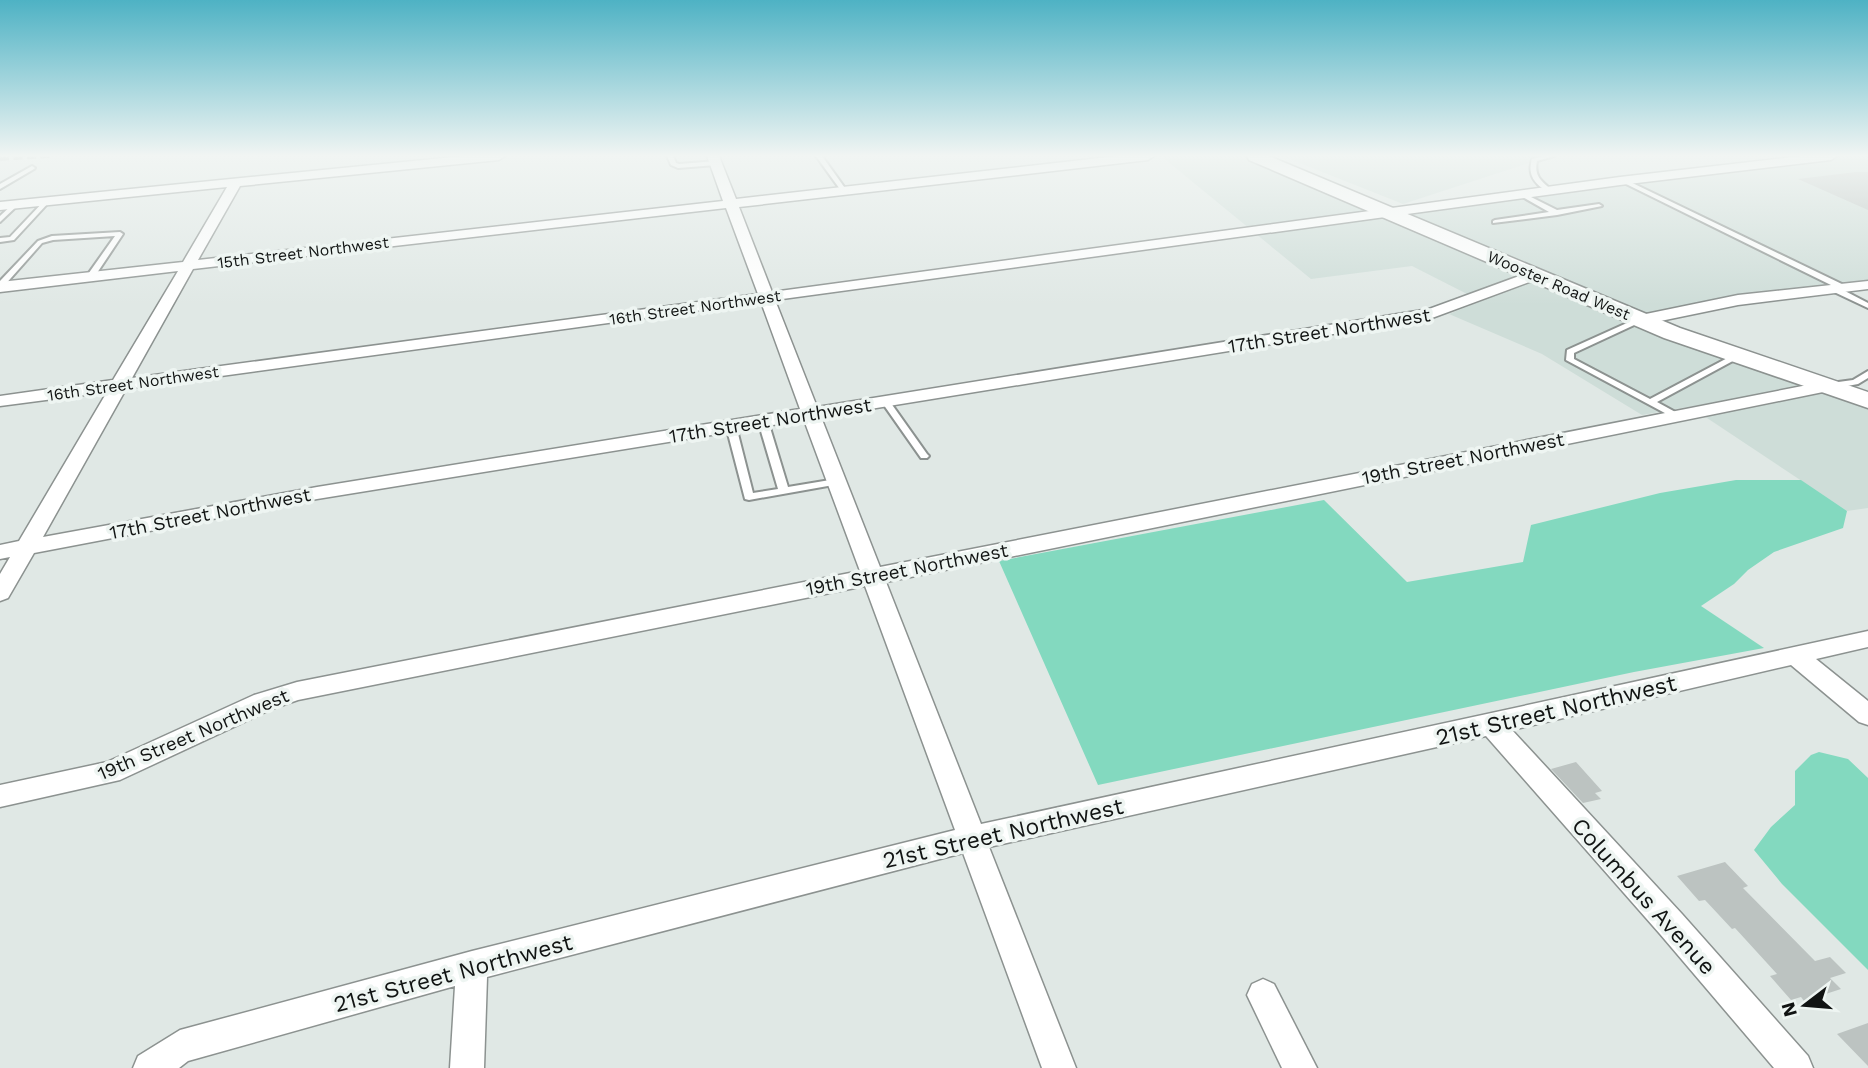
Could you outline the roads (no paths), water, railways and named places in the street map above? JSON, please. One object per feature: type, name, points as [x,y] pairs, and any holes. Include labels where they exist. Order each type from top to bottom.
[{"type":"main road","name":"Wooster Road West","points":[[1374,206],[1641,320],[1868,400]]},
{"type":"street","points":[[0,593],[222,206]]},
{"type":"street","name":"15th Street Northwest","points":[[0,286],[715,206]]},
{"type":"street","points":[[732,206],[1059,1068]]},
{"type":"street","name":"16th Street Northwest","points":[[0,401],[1434,206]]},
{"type":"street","name":"17th Street Northwest","points":[[0,552],[317,493],[1432,313],[1535,275]]},
{"type":"street","points":[[1641,320],[1738,300],[1868,285]]},
{"type":"street","name":"19th Street Northwest","points":[[0,796],[111,772],[263,702],[297,691],[1828,386]]},
{"type":"street","name":"21st Street Northwest","points":[[149,1068],[180,1047],[472,966],[970,839],[1491,726],[1868,639]]},
{"type":"street","points":[[1796,656],[1868,715]]},
{"type":"street","name":"Columbus Avenue","points":[[1491,726],[1671,924],[1796,1068]]},
{"type":"street","points":[[467,1068],[472,966]]},
{"type":"street","points":[[1263,995],[1300,1068]]},
{"type":"lane","points":[[0,220],[14,206]]},
{"type":"lane","points":[[12,239],[43,206]]},
{"type":"lane","points":[[1543,206],[1556,213]]},
{"type":"lane","points":[[1494,222],[1599,206]]},
{"type":"lane","points":[[1673,206],[1868,306]]},
{"type":"lane","points":[[31,241],[120,234],[90,277]]},
{"type":"lane","points":[[0,240],[22,240]]},
{"type":"lane","points":[[0,286],[40,242]]},
{"type":"lane","points":[[1641,320],[1570,352],[1569,355],[1577,365],[1652,401],[1676,416]]},
{"type":"lane","points":[[1652,401],[1738,356]]},
{"type":"lane","points":[[1828,386],[1855,382],[1868,374]]},
{"type":"lane","points":[[885,401],[924,457]]},
{"type":"lane","points":[[763,421],[783,491]]},
{"type":"lane","points":[[731,426],[749,497],[836,482]]}]
